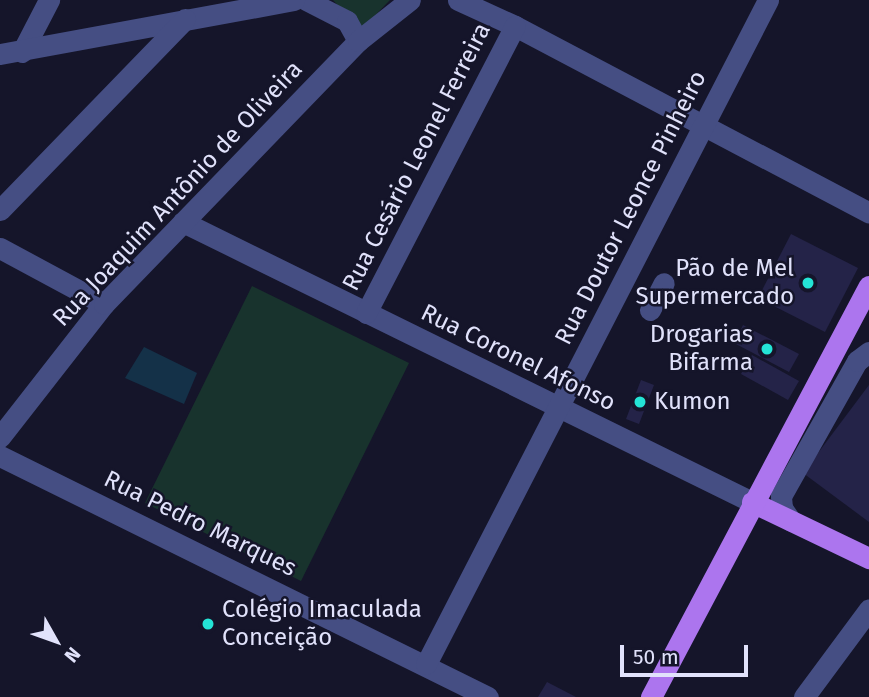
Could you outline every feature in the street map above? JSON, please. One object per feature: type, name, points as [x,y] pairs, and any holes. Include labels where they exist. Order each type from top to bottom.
[{"type":"main road","points":[[652,697],[752,502],[869,286]]},
{"type":"main road","name":"Rua Coronel Afonso","points":[[752,502],[869,558]]},
{"type":"main road","points":[[724,558],[760,522],[791,521]]},
{"type":"street","points":[[22,52],[49,0]]},
{"type":"street","points":[[0,54],[22,52],[255,4],[294,0]]},
{"type":"street","points":[[306,0],[347,21],[358,41]]},
{"type":"street","name":"Rua Joaquim Antônio de Oliveira","points":[[0,438],[104,303],[358,41],[410,0]]},
{"type":"street","points":[[457,0],[515,26],[869,213]]},
{"type":"street","name":"Rua Doutor Leonce Pinheiro","points":[[426,664],[768,0]]},
{"type":"street","points":[[0,210],[185,19]]},
{"type":"street","name":"Rua Cesário Leonel Ferreira","points":[[366,313],[515,26]]},
{"type":"street","name":"Rua Coronel Afonso","points":[[183,222],[752,502]]},
{"type":"street","points":[[0,248],[104,303]]},
{"type":"street","points":[[650,310],[664,283]]},
{"type":"street","points":[[869,340],[869,347]]},
{"type":"street","points":[[791,521],[782,508],[781,496],[857,362],[869,352]]},
{"type":"street","name":"Rua Pedro Marques","points":[[0,456],[426,664],[488,697]]},
{"type":"street","points":[[804,697],[869,609]]},
{"type":"green space","points":[[333,0],[390,0],[360,31]]},
{"type":"green space","points":[[252,286],[409,363],[301,581],[145,503]]},
{"type":"water","points":[[144,347],[197,373],[184,404],[125,378]]},
{"type":"building","name":"Pão de Mel Supermercado","points":[[791,234],[858,268],[825,332],[758,298]]},
{"type":"building","name":"Drogarias Bifarma","points":[[743,325],[799,354],[789,372],[734,343]]},
{"type":"building","points":[[752,355],[799,381],[788,400],[741,374]]},
{"type":"building","name":"Kumon","points":[[641,380],[654,385],[639,424],[626,419]]},
{"type":"building","points":[[869,385],[869,522],[803,473]]},
{"type":"building","points":[[547,682],[576,697],[538,697]]},
{"type":"place","name":"Pão de Mel Supermercado","points":[[808,283]]},
{"type":"place","name":"Drogarias Bifarma","points":[[767,349]]},
{"type":"place","name":"Kumon","points":[[640,402]]},
{"type":"place","name":"Colégio Imaculada Conceição","points":[[208,624]]}]
